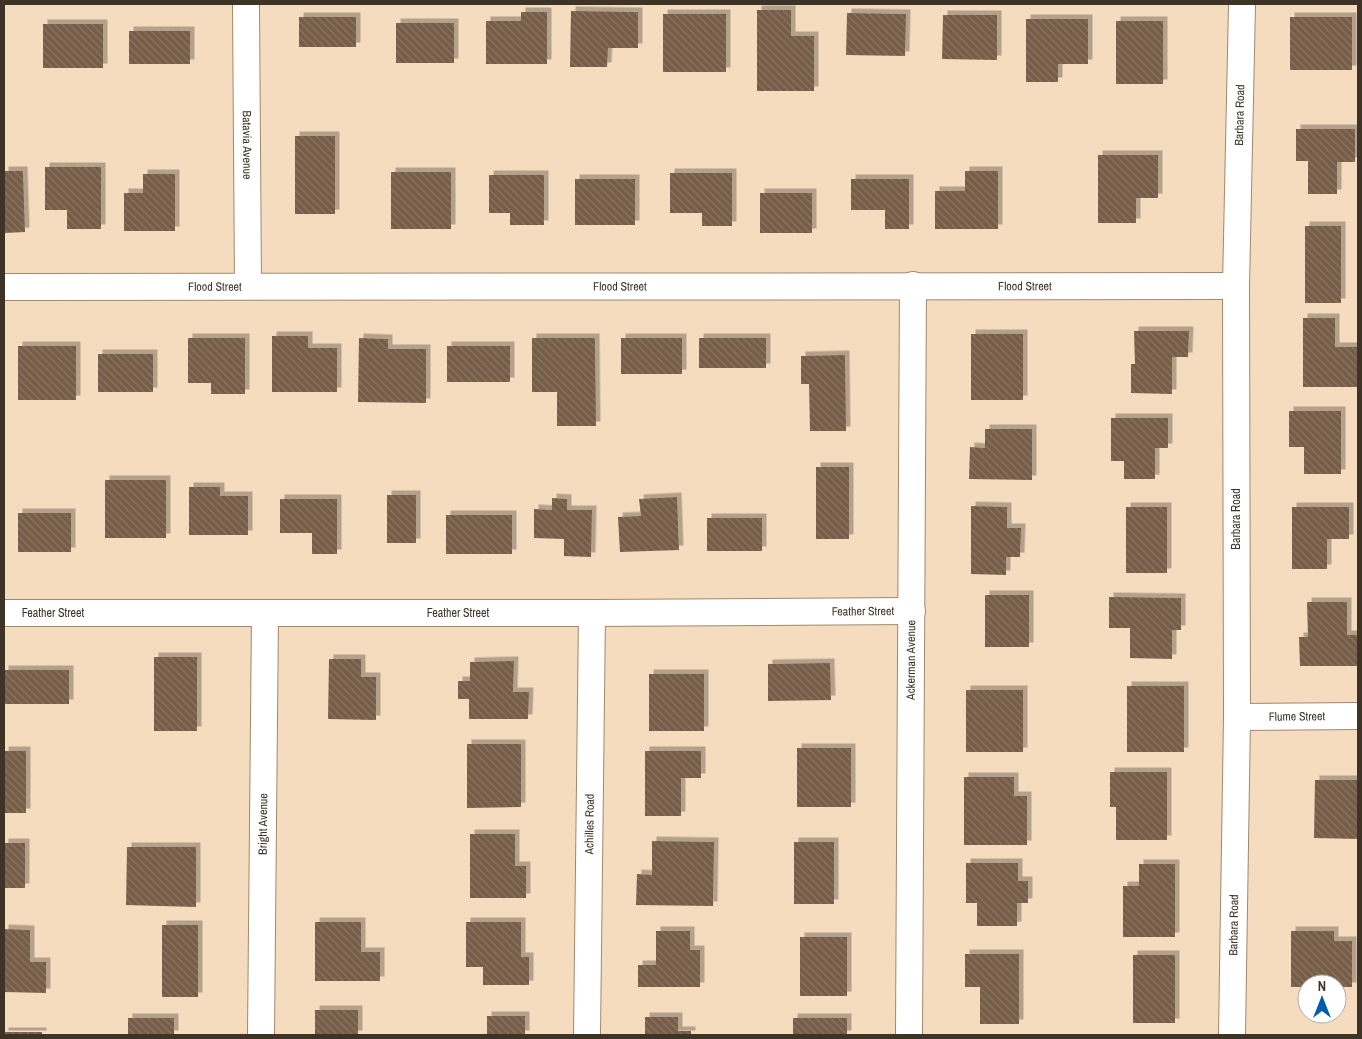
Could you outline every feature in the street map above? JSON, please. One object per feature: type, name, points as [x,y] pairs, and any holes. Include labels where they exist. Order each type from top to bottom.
[{"type":"street","name":"Batavia Avenue","points":[[246,4],[248,286]]},
{"type":"street","name":"Barbara Road","points":[[1232,1035],[1237,717],[1236,286],[1242,4]]},
{"type":"street","name":"Ackerman Avenue","points":[[909,1035],[913,285]]},
{"type":"street","name":"Flood Street","points":[[4,287],[1236,286]]},
{"type":"street","name":"Feather Street","points":[[4,613],[592,614],[912,611]]},
{"type":"street","name":"Bright Avenue","points":[[261,1035],[265,613]]},
{"type":"street","name":"Achilles Road","points":[[588,1035],[592,614]]},
{"type":"street","name":"Flume Street","points":[[1237,717],[1358,716]]},
{"type":"building","points":[[757,10],[791,10],[791,36],[814,36],[814,91],[757,91]]},
{"type":"building","points":[[571,11],[638,12],[638,48],[608,48],[607,67],[570,67]]},
{"type":"building","points":[[521,12],[547,12],[547,64],[486,64],[486,21],[521,21]]},
{"type":"building","points":[[847,13],[906,14],[905,56],[846,55]]},
{"type":"building","points":[[663,14],[726,14],[726,72],[663,72]]},
{"type":"building","points":[[943,15],[997,15],[997,60],[942,59]]},
{"type":"building","points":[[299,17],[356,17],[356,47],[299,47]]},
{"type":"building","points":[[1290,17],[1352,17],[1352,70],[1290,70]]},
{"type":"building","points":[[1026,19],[1088,19],[1088,64],[1058,64],[1058,82],[1026,82]]},
{"type":"building","points":[[1116,21],[1163,21],[1163,84],[1116,84]]},
{"type":"building","points":[[396,23],[454,23],[454,63],[396,63]]},
{"type":"building","points":[[43,24],[103,24],[103,68],[43,68]]},
{"type":"building","points":[[129,31],[190,31],[190,64],[129,64]]},
{"type":"building","points":[[1296,129],[1355,129],[1355,162],[1337,162],[1337,194],[1308,194],[1308,161],[1296,161]]},
{"type":"building","points":[[295,136],[335,136],[335,214],[295,214]]},
{"type":"building","points":[[1098,155],[1158,155],[1158,198],[1136,198],[1136,223],[1098,223]]},
{"type":"building","points":[[45,167],[101,167],[101,229],[67,229],[67,210],[45,210]]},
{"type":"building","points":[[4,171],[23,171],[25,232],[4,233]]},
{"type":"building","points":[[965,171],[998,171],[998,229],[935,229],[935,191],[965,191]]},
{"type":"building","points":[[391,172],[451,172],[451,229],[391,229]]},
{"type":"building","points":[[670,173],[732,173],[732,226],[702,226],[702,213],[670,213]]},
{"type":"building","points":[[143,174],[175,174],[175,231],[124,231],[124,193],[143,193]]},
{"type":"building","points":[[489,175],[544,175],[544,225],[510,225],[510,213],[489,213]]},
{"type":"building","points":[[575,179],[635,179],[635,225],[575,225]]},
{"type":"building","points":[[851,179],[909,179],[909,229],[885,229],[885,210],[851,210]]},
{"type":"building","points":[[760,193],[812,193],[812,233],[760,233]]},
{"type":"building","points":[[1305,226],[1341,226],[1341,303],[1305,303]]},
{"type":"building","points":[[1303,318],[1335,318],[1335,347],[1358,347],[1358,387],[1303,387]]},
{"type":"building","points":[[1134,331],[1189,331],[1188,357],[1172,357],[1172,394],[1131,393],[1131,364],[1135,364]]},
{"type":"building","points":[[971,334],[1023,334],[1023,400],[971,400]]},
{"type":"building","points":[[272,336],[308,336],[308,348],[337,348],[337,392],[272,392]]},
{"type":"building","points":[[188,338],[245,338],[245,394],[211,394],[211,383],[188,383]]},
{"type":"building","points":[[359,338],[388,339],[388,349],[426,349],[426,403],[358,402]]},
{"type":"building","points":[[532,338],[595,338],[596,426],[557,426],[557,392],[532,392]]},
{"type":"building","points":[[621,338],[682,338],[682,374],[621,374]]},
{"type":"building","points":[[699,338],[766,338],[766,368],[699,368]]},
{"type":"building","points":[[18,346],[76,346],[76,400],[18,400]]},
{"type":"building","points":[[447,346],[510,346],[510,382],[447,382]]},
{"type":"building","points":[[98,354],[153,354],[153,392],[98,392]]},
{"type":"building","points":[[845,355],[846,431],[810,431],[809,384],[801,384],[801,356]]},
{"type":"building","points":[[1289,411],[1341,411],[1341,474],[1304,474],[1304,447],[1289,447]]},
{"type":"building","points":[[1111,418],[1168,418],[1168,448],[1155,448],[1155,479],[1124,479],[1124,461],[1111,461]]},
{"type":"building","points":[[985,429],[1032,429],[1032,480],[969,479],[970,447],[985,448]]},
{"type":"building","points":[[816,467],[849,467],[849,539],[816,539]]},
{"type":"building","points":[[105,480],[166,480],[166,538],[105,538]]},
{"type":"building","points":[[189,487],[220,487],[220,496],[248,496],[248,535],[189,535]]},
{"type":"building","points":[[387,495],[416,495],[416,543],[387,543]]},
{"type":"building","points":[[677,497],[679,550],[620,552],[618,517],[641,516],[639,499]]},
{"type":"building","points":[[552,498],[567,499],[567,510],[592,510],[591,557],[564,556],[564,539],[534,538],[534,509],[552,510]]},
{"type":"building","points":[[280,499],[337,499],[337,554],[312,554],[312,533],[280,533]]},
{"type":"building","points":[[971,506],[1007,507],[1007,528],[1021,528],[1020,557],[1006,557],[1006,575],[971,574]]},
{"type":"building","points":[[1126,507],[1167,507],[1167,573],[1126,573]]},
{"type":"building","points":[[1292,507],[1349,507],[1349,539],[1327,539],[1327,569],[1292,569]]},
{"type":"building","points":[[18,513],[71,513],[71,552],[18,552]]},
{"type":"building","points":[[446,515],[512,515],[512,554],[446,554]]},
{"type":"building","points":[[707,518],[762,518],[762,551],[707,551]]},
{"type":"building","points":[[985,595],[1029,595],[1029,647],[985,647]]},
{"type":"building","points":[[1109,597],[1181,598],[1181,630],[1172,630],[1172,659],[1130,658],[1130,628],[1109,628]]},
{"type":"building","points":[[1307,602],[1347,602],[1347,635],[1358,635],[1358,666],[1300,666],[1299,637],[1308,637]]},
{"type":"building","points":[[154,657],[197,657],[197,731],[154,731]]},
{"type":"building","points":[[329,659],[361,659],[361,677],[376,677],[376,720],[328,719]]},
{"type":"building","points":[[514,661],[513,692],[529,692],[528,719],[469,719],[469,699],[458,699],[458,681],[470,681],[470,662]]},
{"type":"building","points":[[830,663],[831,700],[768,701],[768,664]]},
{"type":"building","points":[[4,670],[69,670],[69,704],[4,704]]},
{"type":"building","points":[[649,674],[704,674],[704,731],[649,731]]},
{"type":"building","points":[[1127,686],[1184,686],[1184,752],[1127,752]]},
{"type":"building","points":[[966,690],[1023,690],[1023,752],[966,752]]},
{"type":"building","points":[[467,744],[521,744],[521,807],[467,808]]},
{"type":"building","points":[[797,748],[851,748],[851,807],[797,807]]},
{"type":"building","points":[[4,751],[26,751],[26,813],[4,813]]},
{"type":"building","points":[[645,751],[701,751],[701,778],[681,778],[681,816],[645,816]]},
{"type":"building","points":[[1110,772],[1167,772],[1167,840],[1116,840],[1116,807],[1110,807]]},
{"type":"building","points":[[964,777],[1014,777],[1014,796],[1027,796],[1027,845],[964,845]]},
{"type":"building","points":[[1315,780],[1358,780],[1358,839],[1314,838]]},
{"type":"building","points":[[470,834],[515,834],[515,866],[526,866],[526,898],[470,898]]},
{"type":"building","points":[[652,841],[714,842],[713,906],[636,905],[637,874],[652,875]]},
{"type":"building","points":[[794,842],[834,842],[834,904],[794,904]]},
{"type":"building","points":[[4,843],[25,843],[25,888],[4,888]]},
{"type":"building","points":[[127,847],[196,847],[196,907],[126,905]]},
{"type":"building","points":[[966,863],[1018,863],[1018,881],[1028,881],[1028,903],[1017,903],[1017,926],[977,926],[977,903],[966,903]]},
{"type":"building","points":[[1139,864],[1175,864],[1175,937],[1123,937],[1123,886],[1139,886]]},
{"type":"building","points":[[315,922],[361,922],[361,952],[380,952],[380,981],[315,981]]},
{"type":"building","points":[[466,922],[521,922],[521,957],[529,957],[529,985],[483,985],[483,967],[466,967]]},
{"type":"building","points":[[162,925],[198,925],[198,997],[162,997]]},
{"type":"building","points":[[4,929],[30,930],[30,962],[46,962],[46,993],[4,992]]},
{"type":"building","points":[[656,931],[690,931],[690,950],[700,950],[700,987],[638,987],[638,965],[656,965]]},
{"type":"building","points":[[1291,931],[1334,931],[1334,941],[1352,941],[1352,987],[1347,987],[1347,974],[1297,974],[1297,987],[1291,987]]},
{"type":"building","points":[[800,937],[847,937],[847,996],[800,996]]},
{"type":"building","points":[[965,954],[1019,954],[1019,1024],[980,1024],[980,987],[965,987]]},
{"type":"building","points":[[1133,955],[1175,955],[1175,1023],[1133,1023]]},
{"type":"building","points":[[315,1010],[358,1010],[358,1035],[315,1035]]},
{"type":"building","points":[[487,1016],[525,1016],[525,1035],[487,1035]]},
{"type":"building","points":[[645,1017],[678,1017],[678,1031],[691,1031],[691,1035],[645,1035]]},
{"type":"building","points":[[128,1018],[174,1018],[174,1035],[128,1035]]},
{"type":"building","points":[[793,1018],[847,1018],[847,1035],[793,1035]]},
{"type":"building","points":[[4,1032],[42,1032],[42,1035],[4,1035]]}]
